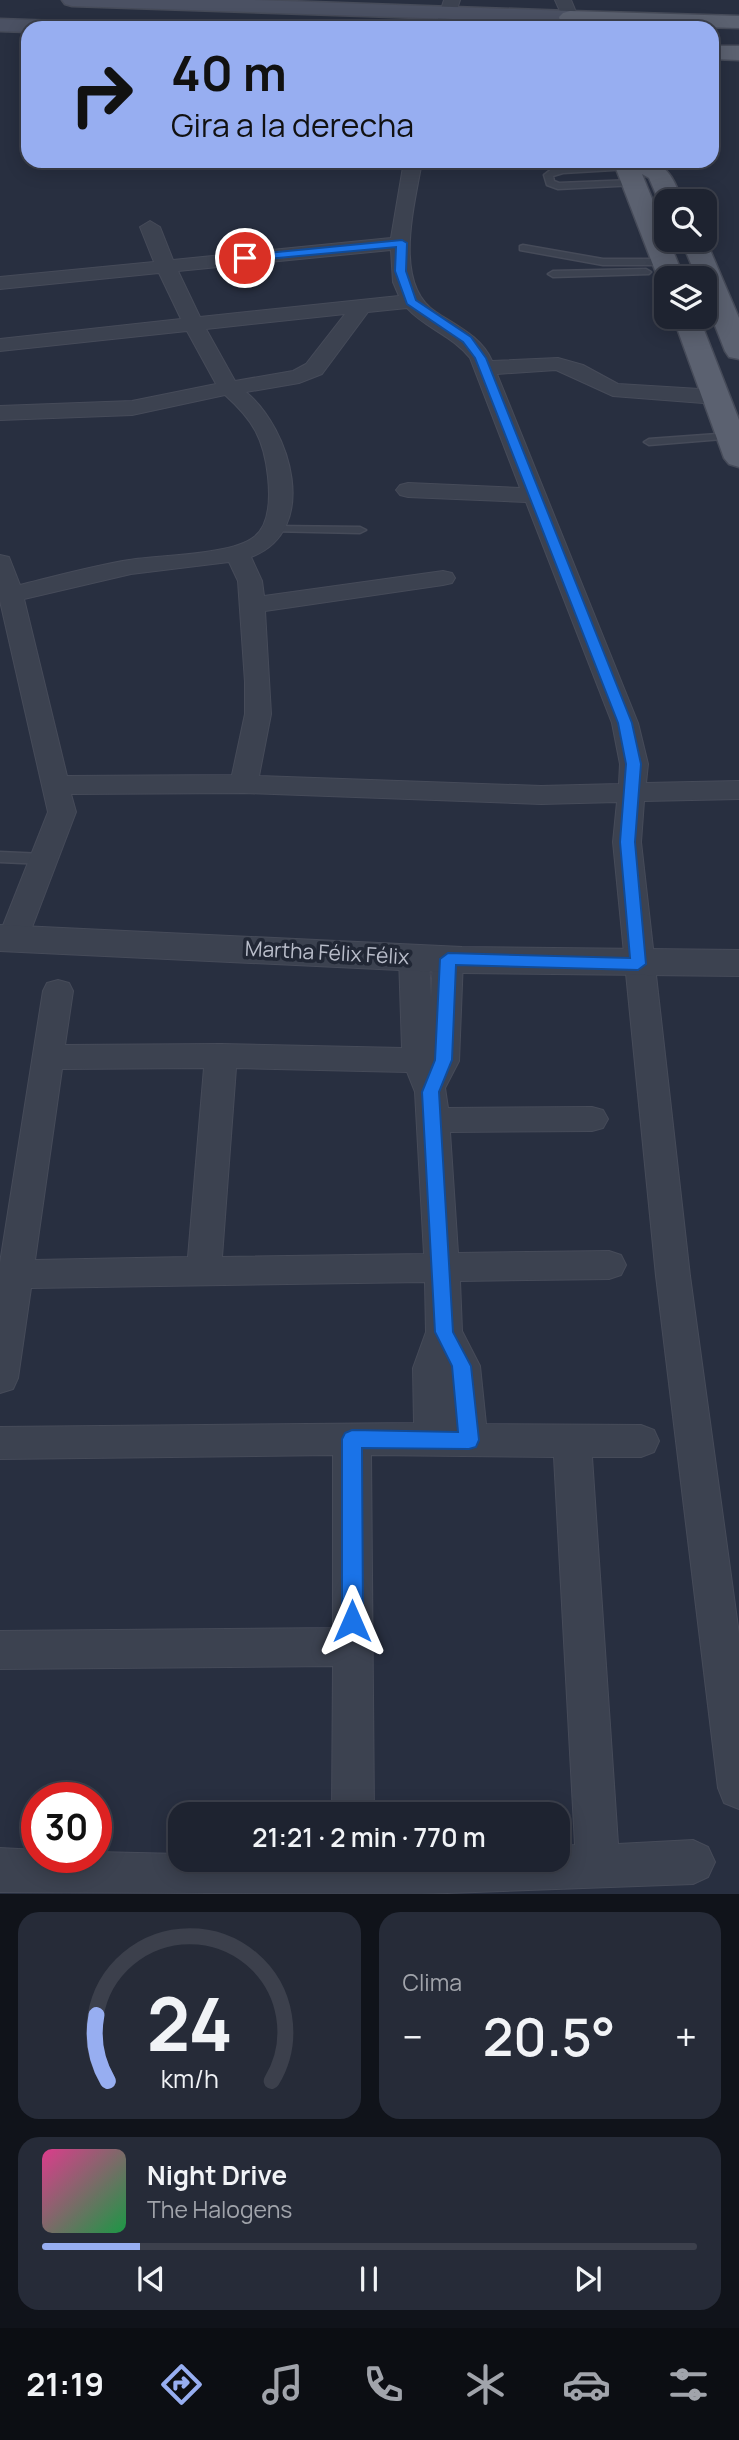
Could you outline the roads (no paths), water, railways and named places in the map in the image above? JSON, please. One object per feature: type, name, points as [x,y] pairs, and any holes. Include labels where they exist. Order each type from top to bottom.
[{"type":"main road","points":[[72,0],[447,14],[569,15],[604,21]]},
{"type":"main road","points":[[494,14],[542,0]]},
{"type":"main road","points":[[719,22],[739,22]]},
{"type":"main road","points":[[0,25],[21,26]]},
{"type":"main road","points":[[719,52],[739,53]]},
{"type":"main road","points":[[650,168],[661,176],[666,189]]},
{"type":"main road","points":[[668,168],[676,189]]},
{"type":"main road","points":[[628,170],[666,266]]},
{"type":"main road","points":[[699,252],[739,351]]},
{"type":"main road","points":[[690,329],[735,447]]},
{"type":"street","points":[[412,168],[400,271],[411,302],[474,348],[484,368],[625,723],[634,764],[627,842],[638,964],[673,1276],[739,1788]]},
{"type":"street","points":[[11,595],[109,570],[237,554],[265,541],[273,529],[281,481],[270,435],[260,418],[229,388],[192,325],[164,266],[150,227]]},
{"type":"street","points":[[0,284],[402,243]]},
{"type":"street","points":[[0,345],[411,302]]},
{"type":"street","points":[[0,413],[132,408],[299,377],[314,369],[361,307]]},
{"type":"street","points":[[484,368],[558,364],[613,390],[716,397]]},
{"type":"street","points":[[408,490],[533,495]]},
{"type":"street","points":[[237,554],[248,574],[258,713],[244,784]]},
{"type":"street","points":[[0,562],[11,595],[62,812],[44,859],[6,938]]},
{"type":"street","points":[[252,605],[443,578]]},
{"type":"street","points":[[56,785],[244,784],[541,795],[739,790]]},
{"type":"street","name":"Martha Félix Félix","points":[[6,938],[431,958],[638,964],[739,962]]},
{"type":"street","points":[[431,958],[430,1060],[444,1332],[431,1368],[433,1439]]},
{"type":"street","points":[[0,1378],[58,991]]},
{"type":"street","points":[[49,1057],[221,1056],[430,1060]]},
{"type":"street","points":[[204,1271],[221,1056]]},
{"type":"street","points":[[432,1106],[592,1119]]},
{"type":"street","points":[[15,1273],[609,1265]]},
{"type":"street","points":[[444,1332],[462,1366],[469,1440]]},
{"type":"street","points":[[352,1439],[353,1802]]},
{"type":"street","points":[[0,1443],[352,1439],[641,1441]]},
{"type":"street","points":[[572,1440],[598,1866]]},
{"type":"street","points":[[0,1650],[352,1647]]},
{"type":"street","points":[[0,1870],[107,1885],[692,1862]]},
{"type":"lane","points":[[563,170],[628,170],[558,187],[550,183],[548,175],[563,170]]},
{"type":"lane","points":[[523,248],[654,268]]},
{"type":"lane","points":[[553,274],[654,270]]},
{"type":"lane","points":[[649,442],[735,447]]},
{"type":"lane","points":[[273,529],[360,530]]},
{"type":"lane","points":[[0,857],[44,859]]}]
